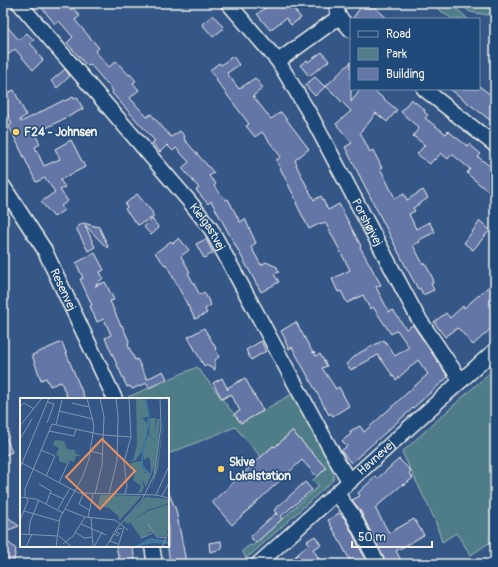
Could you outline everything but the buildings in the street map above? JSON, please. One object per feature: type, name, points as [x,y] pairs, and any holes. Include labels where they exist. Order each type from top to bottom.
[{"type":"street","name":"Kielgastvej","points":[[19,3],[189,201],[211,229],[338,463],[350,482]]},
{"type":"street","name":"Porshøjvej","points":[[228,3],[278,61],[310,116],[417,316],[461,381]]},
{"type":"street","points":[[335,3],[339,17],[350,29]]},
{"type":"street","points":[[278,61],[339,17]]},
{"type":"street","points":[[425,90],[495,145]]},
{"type":"street","name":"Resenvej","points":[[3,186],[44,249],[115,398]]},
{"type":"street","name":"Havnevej","points":[[258,564],[495,350]]},
{"type":"street","points":[[337,494],[352,514],[378,564]]},
{"type":"street","points":[[152,547],[154,564]]},
{"type":"green space","points":[[430,3],[450,3],[467,18],[451,18]]},
{"type":"green space","points":[[459,3],[495,3],[495,16],[470,12]]},
{"type":"green space","points":[[197,367],[241,423],[292,394],[330,464],[334,476],[333,480],[246,558],[242,551],[250,545],[252,546],[319,486],[313,480],[326,468],[292,431],[275,447],[273,446],[261,457],[235,427],[169,454],[169,398],[128,397]]},
{"type":"green space","points":[[495,368],[495,539],[471,555],[456,533],[442,542],[435,520],[402,452]]},
{"type":"place","name":"F24 - Johnsen","points":[[16,132]]},
{"type":"place","name":"Skive Lokalstation","points":[[221,469]]}]
